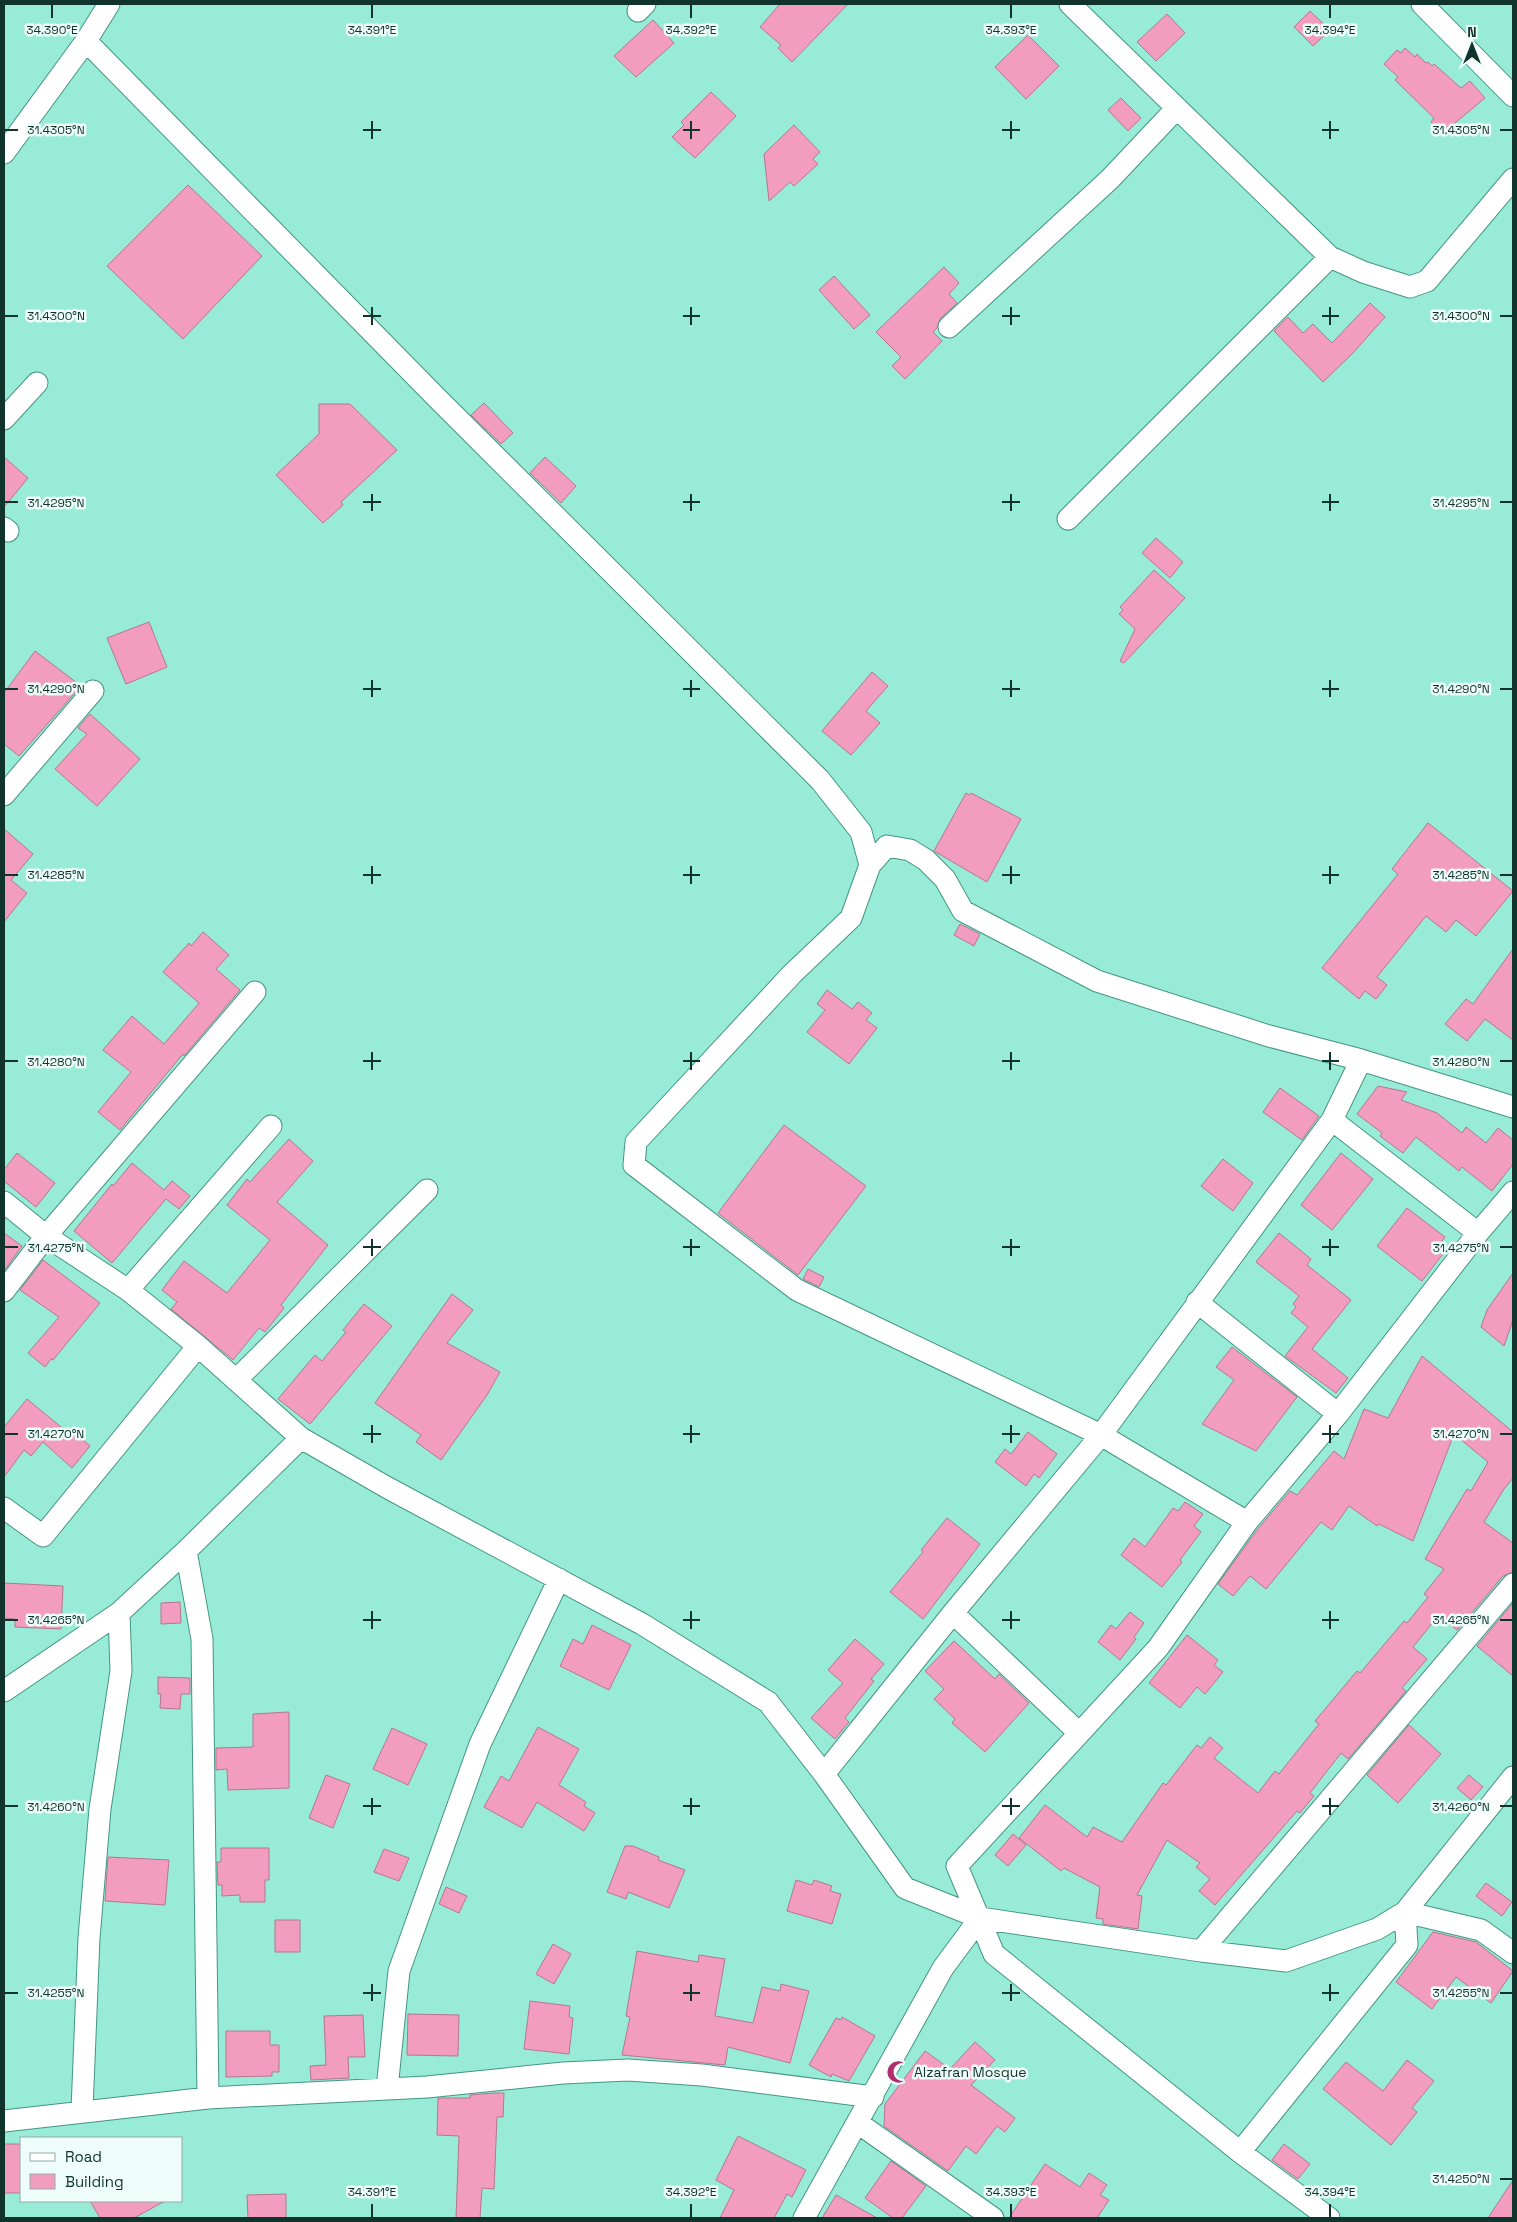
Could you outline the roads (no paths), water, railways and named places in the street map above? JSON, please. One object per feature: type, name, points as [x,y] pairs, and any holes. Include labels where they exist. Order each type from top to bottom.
[{"type":"street","points":[[4,153],[86,41],[109,4]]},
{"type":"street","points":[[1070,4],[1330,257],[1363,272],[1410,287],[1427,281],[1513,179]]},
{"type":"street","points":[[1422,4],[1513,96]]},
{"type":"street","points":[[86,41],[436,397],[820,780],[861,832],[870,865]]},
{"type":"street","points":[[949,327],[1110,179],[1177,108]]},
{"type":"street","points":[[1068,519],[1330,257]]},
{"type":"street","points":[[4,419],[37,383]]},
{"type":"street","points":[[4,795],[93,690]]},
{"type":"street","points":[[1247,1522],[1101,1435],[797,1290],[634,1165],[636,1142],[792,974],[851,918],[870,865],[888,846],[910,850],[926,860],[945,879],[963,912],[1097,981],[1269,1036],[1361,1060],[1513,1106]]},
{"type":"street","points":[[4,1291],[46,1236],[255,992]]},
{"type":"street","points":[[824,1774],[953,1613],[1101,1435],[1332,1120],[1361,1060]]},
{"type":"street","points":[[1332,1120],[1478,1233]]},
{"type":"street","points":[[128,1290],[271,1126]]},
{"type":"street","points":[[236,1380],[427,1190]]},
{"type":"street","points":[[1329,2218],[1240,2152],[994,1954],[957,1866],[1078,1732],[1158,1648],[1247,1522],[1338,1414],[1478,1233],[1513,1192]]},
{"type":"street","points":[[4,1202],[46,1236],[128,1290],[198,1346],[301,1438],[388,1488],[642,1624],[768,1702],[824,1774],[905,1888],[980,1918],[1201,1951],[1286,1961],[1377,1929],[1405,1912],[1513,1777]]},
{"type":"street","points":[[1197,1302],[1338,1414]]},
{"type":"street","points":[[4,1508],[42,1536],[198,1346]]},
{"type":"street","points":[[4,1691],[119,1613],[186,1552],[301,1438]]},
{"type":"street","points":[[186,1552],[202,1639],[208,2098]]},
{"type":"street","points":[[387,2089],[399,1971],[480,1744],[559,1579]]},
{"type":"street","points":[[1201,1951],[1513,1584]]},
{"type":"street","points":[[82,2110],[90,1938],[100,1809],[122,1671],[119,1613]]},
{"type":"street","points":[[953,1613],[1078,1732]]},
{"type":"street","points":[[1405,1912],[1481,1930],[1513,1952]]},
{"type":"street","points":[[1240,2152],[1407,1945],[1405,1912]]},
{"type":"street","points":[[804,2218],[943,1968],[980,1918]]},
{"type":"street","points":[[4,2121],[82,2110],[208,2098],[427,2087],[563,2073],[628,2070],[702,2075],[873,2096]]},
{"type":"street","points":[[858,2123],[993,2218]]},
{"type":"place","name":"Alzafran Mosque","points":[[898,2072]]}]
